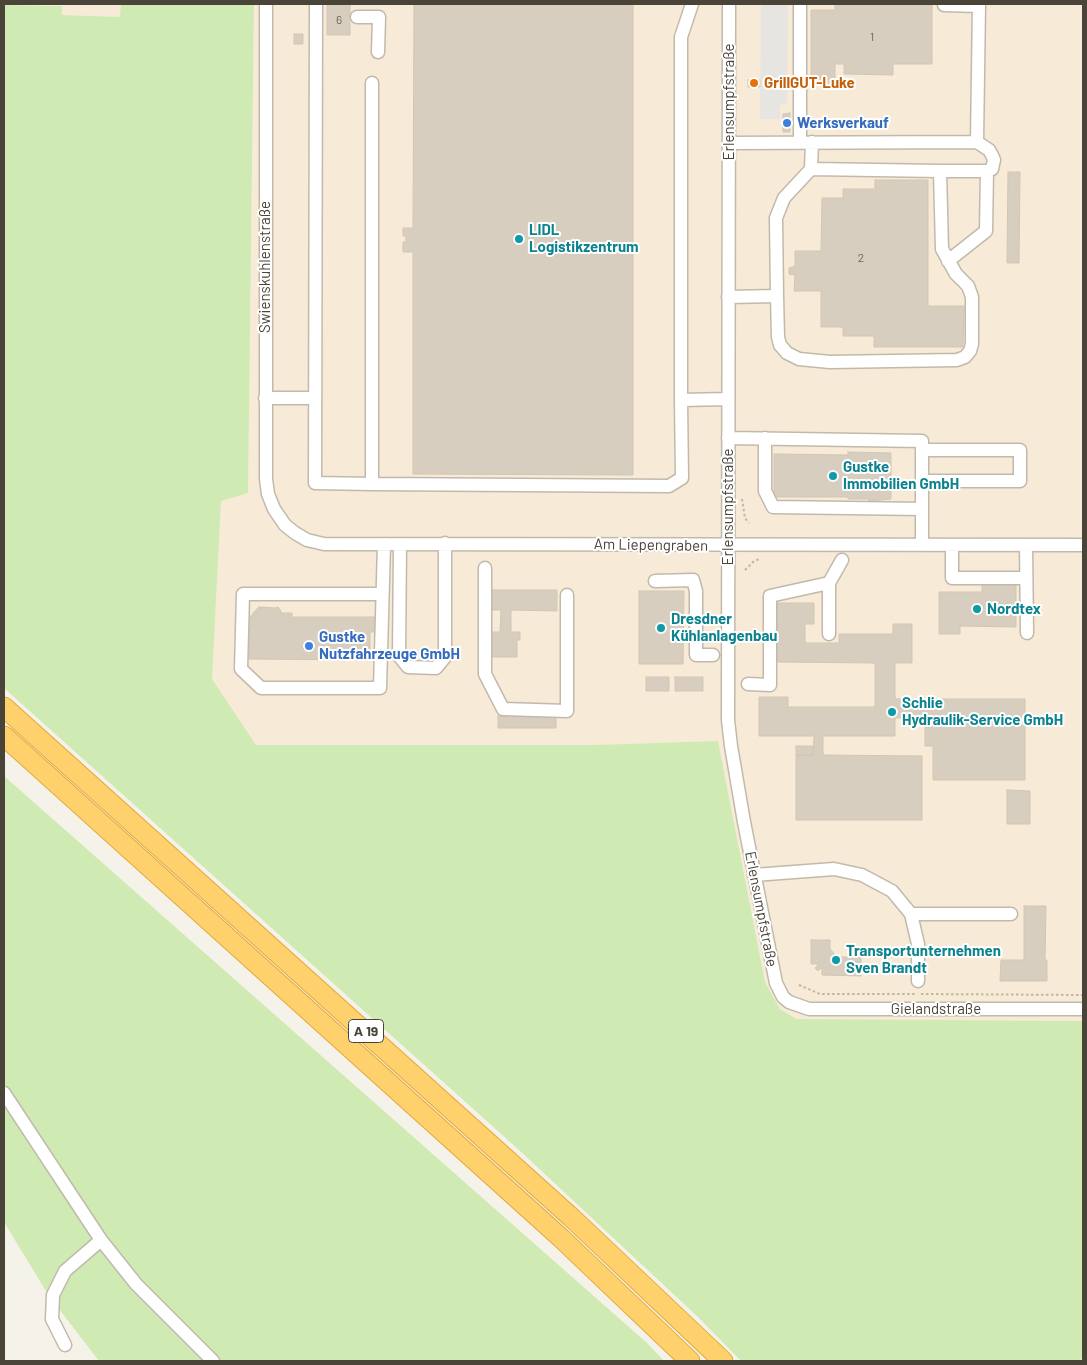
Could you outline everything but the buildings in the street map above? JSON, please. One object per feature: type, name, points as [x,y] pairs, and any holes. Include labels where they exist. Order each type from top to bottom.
[{"type":"highway","name":"A 19","points":[[4,707],[551,1198],[723,1361]]},
{"type":"highway","name":"A 19","points":[[4,736],[561,1238],[690,1361]]},
{"type":"street","name":"Swienskuhlenstraße","points":[[266,4],[266,479],[268,494],[274,509],[285,525]]},
{"type":"street","points":[[316,4],[315,483],[669,486],[682,478],[681,37],[692,4]]},
{"type":"street","name":"Erlensumpfstraße","points":[[729,4],[728,720],[754,874],[776,982],[783,997],[789,1002]]},
{"type":"street","points":[[800,4],[806,142],[811,169]]},
{"type":"street","points":[[944,5],[979,5],[977,142]]},
{"type":"street","points":[[357,17],[379,17],[378,52]]},
{"type":"street","points":[[372,82],[372,484]]},
{"type":"street","points":[[729,143],[977,142],[989,150],[994,160],[992,169],[987,171],[811,169],[784,198],[776,218],[778,337],[780,345],[787,353],[799,359],[830,362],[957,360],[965,357],[970,351],[972,344],[972,297],[968,286],[956,274],[942,249],[940,171]]},
{"type":"street","points":[[948,260],[986,231],[987,171]]},
{"type":"street","points":[[728,297],[777,296]]},
{"type":"street","points":[[265,398],[314,398]]},
{"type":"street","points":[[681,400],[728,399]]},
{"type":"street","points":[[728,438],[922,441],[922,545]]},
{"type":"street","points":[[764,438],[766,491],[772,507],[922,509]]},
{"type":"street","points":[[922,450],[1020,450],[1020,481],[922,480]]},
{"type":"street","name":"Am Liepengraben","points":[[285,525],[307,540],[324,544],[1083,545]]},
{"type":"street","points":[[400,544],[399,656],[408,667],[436,668],[445,657],[445,543]]},
{"type":"street","points":[[382,594],[243,594],[241,669],[261,688],[380,688],[384,544]]},
{"type":"street","points":[[952,545],[952,578],[1026,578]]},
{"type":"street","points":[[1026,545],[1027,633]]},
{"type":"street","points":[[829,634],[829,583],[842,560]]},
{"type":"street","points":[[485,568],[485,674],[503,709],[568,711],[568,595]]},
{"type":"street","points":[[655,581],[693,580],[696,591],[696,655],[713,655]]},
{"type":"street","points":[[748,684],[770,685],[770,596],[829,583]]},
{"type":"street","points":[[754,874],[834,869],[862,875],[892,891],[911,914],[918,944],[918,981]]},
{"type":"street","points":[[911,914],[1011,914]]},
{"type":"street","name":"Gielandstraße","points":[[789,1002],[809,1009],[1083,1009]]},
{"type":"street","points":[[4,1094],[101,1240],[136,1284],[212,1361]]},
{"type":"street","points":[[65,1345],[52,1319],[53,1296],[65,1271],[101,1240]]},
{"type":"path","points":[[745,570],[759,559]]},
{"type":"path","points":[[799,986],[820,994],[1083,995]]},
{"type":"shaded area","points":[[4,4],[121,4],[121,17],[61,15],[61,6]]},
{"type":"shaded area","points":[[254,4],[1083,4],[1083,1021],[797,1019],[780,1008],[765,982],[718,741],[594,745],[256,745],[212,679],[221,501],[248,492]]},
{"type":"shaded area","points":[[761,4],[788,4],[787,104],[780,105],[780,119],[760,119]]},
{"type":"green space","points":[[121,4],[254,4],[248,493],[221,501],[212,679],[256,745],[594,745],[718,741],[765,982],[780,1009],[797,1019],[1083,1021],[1083,1359],[1075,1361],[741,1361],[698,1317],[519,1150],[4,688],[4,5],[62,6],[62,15],[120,17]]},
{"type":"green space","points":[[4,776],[647,1343],[664,1361],[99,1361],[49,1296],[4,1222]]},
{"type":"place","name":"GrillGUT-Luke","points":[[754,83]]},
{"type":"place","name":"Werksverkauf","points":[[787,123]]},
{"type":"place","name":"LIDL Logistikzentrum","points":[[519,239]]},
{"type":"place","name":"Gustke Immobilien GmbH","points":[[833,476]]},
{"type":"place","name":"Nordtex","points":[[977,609]]},
{"type":"place","name":"Dresdner Kühlanlagenbau","points":[[661,628]]},
{"type":"place","name":"Gustke Nutzfahrzeuge GmbH","points":[[309,646]]},
{"type":"place","name":"Schlie Hydraulik-Service GmbH","points":[[892,712]]},
{"type":"place","name":"Transportunternehmen Sven Brandt","points":[[836,960]]}]
